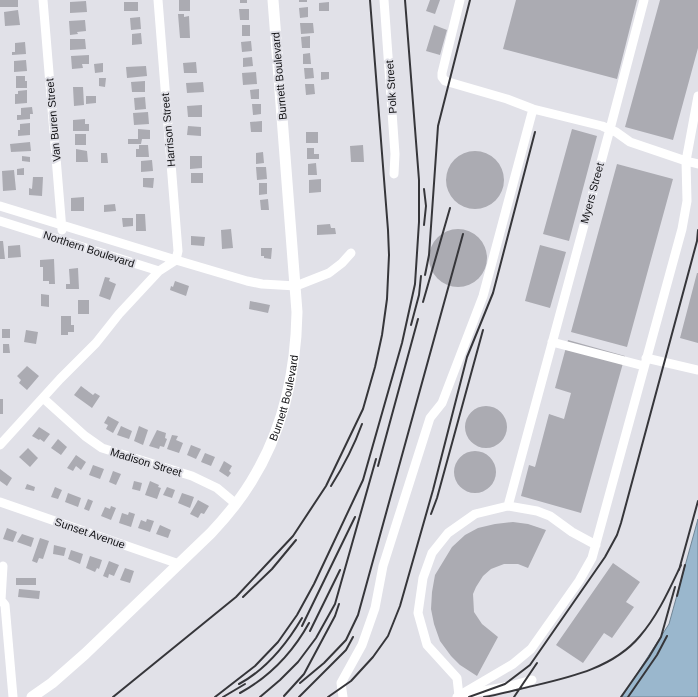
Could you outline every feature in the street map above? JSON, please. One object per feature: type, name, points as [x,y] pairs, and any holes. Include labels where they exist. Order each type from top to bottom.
[{"type":"main road","name":"Burnett Boulevard","points":[[32,697],[52,683],[85,654],[211,533],[236,504],[252,481],[272,441],[283,409],[291,376],[296,347],[297,312],[273,0]]},
{"type":"street","name":"Van Buren Street","points":[[43,0],[62,225],[60,239]]},
{"type":"street","name":"Harrison Street","points":[[158,0],[178,251],[176,260]]},
{"type":"street","name":"Polk Street","points":[[384,0],[395,154],[394,174]]},
{"type":"street","points":[[460,0],[446,53],[442,73],[443,79],[458,86],[507,99],[533,109],[574,118],[610,129],[630,142],[698,164]]},
{"type":"street","name":"Myers Street","points":[[508,506],[644,0]]},
{"type":"street","points":[[458,696],[513,664],[531,648],[579,581],[592,558],[686,210],[688,190],[686,161],[698,96]]},
{"type":"street","points":[[343,697],[341,682],[362,645],[375,608],[383,566],[430,418],[442,403],[483,296],[533,109]]},
{"type":"street","name":"Northern Boulevard","points":[[0,206],[247,281],[262,284],[296,286]]},
{"type":"street","name":"Northern Boulevard","points":[[0,221],[159,271]]},
{"type":"street","points":[[296,286],[329,273],[342,263],[351,253]]},
{"type":"street","points":[[0,445],[42,398],[96,343],[119,314],[159,271],[176,260]]},
{"type":"street","points":[[552,342],[645,362],[698,370]]},
{"type":"street","name":"Madison Street","points":[[42,398],[85,436],[102,448],[192,476],[217,488],[236,504]]},
{"type":"street","name":"Sunset Avenue","points":[[0,502],[179,564]]},
{"type":"street","points":[[458,696],[457,678],[427,645],[418,613],[423,578],[432,553],[448,533],[475,514],[508,506],[537,511],[550,516],[572,532],[596,545]]},
{"type":"street","points":[[3,566],[1,599],[5,606],[4,644],[13,697]]},
{"type":"street","points":[[458,696],[510,686],[532,680]]},
{"type":"water","points":[[698,519],[698,697],[622,697],[669,624]]},
{"type":"building","points":[[0,0],[18,0],[18,7],[0,7]]},
{"type":"building","points":[[179,0],[190,0],[190,11],[179,11]]},
{"type":"building","points":[[240,0],[247,0],[247,3],[240,3]]},
{"type":"building","points":[[299,0],[307,0],[307,2],[299,2]]},
{"type":"building","points":[[430,0],[440,0],[435,14],[426,11]]},
{"type":"building","points":[[516,0],[637,0],[617,79],[503,49]]},
{"type":"building","points":[[660,0],[698,0],[698,48],[673,140],[625,127]]},
{"type":"building","points":[[86,1],[87,12],[70,13],[70,2]]},
{"type":"building","points":[[124,2],[138,2],[138,11],[124,11]]},
{"type":"building","points":[[329,2],[329,11],[319,11],[319,3]]},
{"type":"building","points":[[308,7],[308,17],[300,18],[299,8]]},
{"type":"building","points":[[239,9],[249,9],[249,20],[240,20]]},
{"type":"building","points":[[18,10],[20,25],[5,26],[4,12]]},
{"type":"building","points":[[178,14],[184,14],[184,17],[189,16],[190,38],[180,38]]},
{"type":"building","points":[[140,17],[141,29],[131,30],[130,18]]},
{"type":"building","points":[[85,20],[86,31],[77,32],[78,34],[70,35],[69,21]]},
{"type":"building","points":[[300,23],[313,23],[314,33],[301,34]]},
{"type":"building","points":[[242,25],[250,25],[250,36],[242,36]]},
{"type":"building","points":[[434,25],[447,30],[440,55],[426,51]]},
{"type":"building","points":[[141,33],[142,44],[132,45],[132,34]]},
{"type":"building","points":[[310,36],[310,48],[302,48],[301,37]]},
{"type":"building","points":[[70,39],[85,39],[86,49],[70,50]]},
{"type":"building","points":[[251,41],[252,51],[242,52],[241,42]]},
{"type":"building","points":[[25,42],[26,54],[12,55],[12,52],[15,52],[15,43]]},
{"type":"building","points":[[310,53],[311,64],[303,64],[303,54]]},
{"type":"building","points":[[89,55],[89,64],[82,64],[83,68],[72,69],[71,56]]},
{"type":"building","points":[[252,57],[253,66],[243,67],[243,58]]},
{"type":"building","points":[[26,60],[27,71],[14,72],[14,61]]},
{"type":"building","points":[[196,62],[197,73],[184,73],[183,63]]},
{"type":"building","points":[[103,63],[103,72],[95,73],[94,64]]},
{"type":"building","points":[[146,66],[147,76],[127,78],[126,67]]},
{"type":"building","points":[[304,68],[313,68],[314,78],[305,79]]},
{"type":"building","points":[[256,72],[257,84],[243,85],[242,73]]},
{"type":"building","points":[[321,72],[329,72],[329,79],[321,80]]},
{"type":"building","points":[[16,76],[25,76],[27,88],[16,88]]},
{"type":"building","points":[[99,78],[106,78],[105,87],[99,86]]},
{"type":"building","points":[[145,81],[145,92],[132,92],[131,82]]},
{"type":"building","points":[[203,82],[204,92],[187,93],[186,83]]},
{"type":"building","points":[[305,84],[314,84],[315,94],[306,95]]},
{"type":"building","points":[[73,87],[83,87],[84,105],[74,106]]},
{"type":"building","points":[[259,89],[259,99],[251,99],[250,90]]},
{"type":"building","points":[[27,90],[27,103],[15,104],[15,94],[18,94],[18,91]]},
{"type":"building","points":[[86,96],[96,96],[96,103],[86,104]]},
{"type":"building","points":[[145,97],[146,109],[135,110],[134,98]]},
{"type":"building","points":[[252,104],[261,104],[261,114],[253,115]]},
{"type":"building","points":[[202,105],[202,117],[188,117],[187,106]]},
{"type":"building","points":[[32,107],[33,114],[30,114],[30,119],[17,120],[17,115],[21,115],[21,108]]},
{"type":"building","points":[[148,112],[149,124],[134,125],[133,113]]},
{"type":"building","points":[[85,119],[85,124],[89,124],[89,131],[73,131],[73,120]]},
{"type":"building","points":[[262,121],[262,132],[251,132],[250,122]]},
{"type":"building","points":[[30,123],[30,135],[18,136],[20,124]]},
{"type":"building","points":[[188,126],[201,127],[201,136],[187,135]]},
{"type":"building","points":[[138,129],[150,130],[150,139],[142,139],[141,144],[128,144],[128,139],[138,139]]},
{"type":"building","points":[[572,129],[597,136],[569,241],[543,234]]},
{"type":"building","points":[[306,132],[318,132],[318,143],[306,143]]},
{"type":"building","points":[[75,134],[86,134],[86,145],[75,145]]},
{"type":"building","points":[[30,142],[31,151],[11,152],[10,144]]},
{"type":"building","points":[[139,145],[148,145],[149,157],[136,157],[136,149],[139,149]]},
{"type":"building","points":[[363,145],[364,162],[351,162],[350,146]]},
{"type":"building","points":[[307,148],[314,148],[314,154],[319,154],[319,159],[307,159]]},
{"type":"building","points":[[76,149],[87,151],[88,162],[76,162]]},
{"type":"building","points":[[475,151],[486,153],[496,159],[502,169],[504,180],[502,191],[496,201],[486,207],[475,209],[464,207],[454,201],[448,191],[446,180],[448,169],[454,159],[464,153]]},
{"type":"building","points":[[263,152],[264,163],[256,164],[256,153]]},
{"type":"building","points":[[101,153],[107,153],[108,163],[101,163]]},
{"type":"building","points":[[22,156],[30,157],[30,162],[22,161]]},
{"type":"building","points":[[190,156],[202,156],[202,168],[190,169]]},
{"type":"building","points":[[152,160],[153,171],[141,172],[141,161]]},
{"type":"building","points":[[316,163],[317,175],[308,175],[308,164]]},
{"type":"building","points":[[617,164],[673,179],[627,347],[571,332]]},
{"type":"building","points":[[256,167],[266,167],[267,179],[257,180]]},
{"type":"building","points":[[24,168],[24,175],[17,175],[17,169]]},
{"type":"building","points":[[14,170],[16,190],[3,191],[2,171]]},
{"type":"building","points":[[191,173],[203,173],[203,183],[191,183]]},
{"type":"building","points":[[33,177],[43,177],[42,196],[29,195],[29,188],[32,189]]},
{"type":"building","points":[[143,178],[154,178],[153,188],[143,187]]},
{"type":"building","points":[[321,179],[321,192],[309,193],[309,180]]},
{"type":"building","points":[[259,183],[267,183],[267,194],[259,195]]},
{"type":"building","points":[[84,197],[84,211],[71,211],[71,198]]},
{"type":"building","points":[[268,199],[269,210],[261,210],[260,200]]},
{"type":"building","points":[[115,204],[116,211],[104,212],[104,205]]},
{"type":"building","points":[[136,214],[145,214],[146,231],[136,231]]},
{"type":"building","points":[[122,218],[133,218],[133,226],[123,227]]},
{"type":"building","points":[[330,224],[331,228],[335,228],[336,234],[317,235],[317,225]]},
{"type":"building","points":[[231,229],[233,248],[222,249],[221,230]]},
{"type":"building","points":[[458,229],[469,231],[479,237],[485,247],[487,258],[485,269],[479,279],[469,285],[458,287],[447,285],[437,279],[431,269],[429,258],[431,247],[437,237],[447,231]]},
{"type":"building","points":[[191,236],[205,237],[204,246],[191,245]]},
{"type":"building","points":[[0,241],[3,241],[5,259],[0,259]]},
{"type":"building","points":[[20,245],[21,257],[8,258],[8,246]]},
{"type":"building","points":[[540,245],[566,252],[550,308],[525,301]]},
{"type":"building","points":[[261,248],[272,248],[271,259],[261,256]]},
{"type":"building","points":[[54,259],[55,284],[49,284],[49,281],[43,281],[43,267],[40,267],[40,260]]},
{"type":"building","points":[[78,268],[79,289],[66,289],[66,284],[70,284],[69,269]]},
{"type":"building","points":[[698,273],[698,343],[680,338]]},
{"type":"building","points":[[105,277],[110,278],[109,281],[116,284],[110,300],[99,296]]},
{"type":"building","points":[[175,281],[189,286],[186,296],[170,290]]},
{"type":"building","points":[[41,294],[49,295],[49,307],[41,306]]},
{"type":"building","points":[[78,300],[89,300],[89,314],[78,314]]},
{"type":"building","points":[[250,301],[270,305],[268,313],[249,309]]},
{"type":"building","points":[[61,316],[71,316],[71,325],[74,325],[74,332],[68,332],[68,335],[61,335]]},
{"type":"building","points":[[2,329],[10,329],[10,338],[2,338]]},
{"type":"building","points":[[26,330],[38,332],[36,344],[24,342]]},
{"type":"building","points":[[568,340],[625,356],[581,513],[521,496],[529,465],[535,467],[549,414],[564,419],[571,393],[555,388]]},
{"type":"building","points":[[3,344],[9,344],[10,353],[3,353]]},
{"type":"building","points":[[27,366],[39,376],[27,390],[19,383],[21,380],[17,376]]},
{"type":"building","points":[[81,386],[93,395],[95,393],[100,396],[92,408],[74,395]]},
{"type":"building","points":[[0,399],[3,399],[3,414],[0,414]]},
{"type":"building","points":[[482,406],[490,406],[498,409],[504,415],[507,427],[504,439],[498,445],[490,448],[482,448],[474,445],[468,439],[465,431],[465,423],[468,415],[474,409]]},
{"type":"building","points":[[108,416],[119,422],[113,433],[106,429],[108,425],[104,423]]},
{"type":"building","points":[[121,426],[132,431],[129,439],[117,435]]},
{"type":"building","points":[[139,426],[148,430],[143,445],[134,441]]},
{"type":"building","points":[[39,427],[50,434],[44,442],[32,436]]},
{"type":"building","points":[[157,430],[166,433],[165,438],[167,439],[164,447],[160,446],[159,449],[149,446]]},
{"type":"building","points":[[172,435],[178,436],[176,440],[183,443],[179,453],[167,449]]},
{"type":"building","points":[[58,439],[67,447],[61,455],[51,448]]},
{"type":"building","points":[[191,445],[201,449],[196,459],[187,455]]},
{"type":"building","points":[[28,448],[38,458],[30,467],[19,457]]},
{"type":"building","points":[[471,451],[479,451],[487,454],[493,460],[496,472],[493,484],[487,490],[479,493],[471,493],[463,490],[457,484],[454,476],[454,468],[457,460],[463,454]]},
{"type":"building","points":[[205,453],[215,457],[211,466],[201,462]]},
{"type":"building","points":[[76,455],[86,462],[81,470],[76,466],[73,471],[67,468]]},
{"type":"building","points":[[224,461],[232,466],[229,471],[231,473],[228,477],[219,471]]},
{"type":"building","points":[[93,465],[104,469],[100,479],[89,475]]},
{"type":"building","points":[[0,469],[12,478],[7,486],[0,481]]},
{"type":"building","points":[[113,471],[121,474],[116,485],[109,482]]},
{"type":"building","points":[[134,481],[142,483],[140,491],[132,489]]},
{"type":"building","points":[[150,481],[159,485],[158,487],[161,488],[157,499],[145,495]]},
{"type":"building","points":[[27,484],[35,487],[34,491],[25,489]]},
{"type":"building","points":[[55,487],[62,490],[58,499],[51,497]]},
{"type":"building","points":[[167,487],[175,490],[172,498],[163,495]]},
{"type":"building","points":[[68,493],[81,498],[78,507],[65,502]]},
{"type":"building","points":[[182,493],[194,497],[190,508],[178,503]]},
{"type":"building","points":[[88,499],[93,501],[89,511],[84,509]]},
{"type":"building","points":[[198,500],[209,506],[204,514],[201,513],[198,518],[190,514]]},
{"type":"building","points":[[111,506],[116,508],[111,520],[101,516],[105,507],[110,509]]},
{"type":"building","points":[[129,512],[135,514],[131,527],[119,523],[122,513],[128,515]]},
{"type":"building","points":[[147,519],[154,521],[150,532],[138,528],[141,520],[146,522]]},
{"type":"building","points":[[513,522],[528,524],[546,530],[528,568],[518,564],[504,564],[491,569],[483,576],[476,587],[473,594],[474,612],[482,624],[498,637],[477,676],[460,665],[440,641],[431,609],[435,575],[452,547],[465,535],[478,528]]},
{"type":"building","points":[[160,525],[171,530],[168,538],[156,534]]},
{"type":"building","points":[[7,528],[17,532],[13,542],[3,539]]},
{"type":"building","points":[[22,534],[34,538],[31,547],[17,542]]},
{"type":"building","points":[[40,538],[49,541],[43,559],[39,558],[37,563],[32,561]]},
{"type":"building","points":[[54,545],[66,548],[64,556],[53,554]]},
{"type":"building","points":[[71,550],[83,554],[80,564],[68,559]]},
{"type":"building","points":[[90,556],[102,560],[99,569],[97,568],[95,572],[86,568]]},
{"type":"building","points":[[109,561],[119,565],[114,576],[109,574],[108,578],[103,576]]},
{"type":"building","points":[[613,563],[640,582],[626,602],[634,607],[612,638],[604,633],[583,663],[556,645]]},
{"type":"building","points":[[125,568],[134,571],[130,583],[120,580]]},
{"type":"building","points":[[16,578],[36,578],[36,585],[16,585]]},
{"type":"building","points":[[19,589],[40,591],[39,599],[18,597]]},
{"type":"railway","points":[[113,697],[236,597],[293,536],[326,486],[363,409],[382,335],[387,299],[389,255],[370,0]]},
{"type":"railway","points":[[215,697],[255,666],[278,642],[297,615],[314,584],[363,480],[402,343],[415,284],[419,222],[419,180],[405,0]]},
{"type":"railway","points":[[425,275],[429,255],[438,126],[470,0]]},
{"type":"railway","points":[[328,697],[351,681],[373,657],[388,636],[400,606],[433,490],[467,357],[493,293],[535,132]]},
{"type":"railway","points":[[424,189],[426,206],[424,225]]},
{"type":"railway","points":[[423,302],[450,208]]},
{"type":"railway","points":[[469,697],[505,684],[530,665],[605,557],[617,535],[697,241],[698,230]]},
{"type":"railway","points":[[300,683],[324,663],[346,640],[358,615],[463,234]]},
{"type":"railway","points":[[411,325],[419,295],[421,276]]},
{"type":"railway","points":[[378,466],[418,319]]},
{"type":"railway","points":[[431,514],[437,498],[483,330]]},
{"type":"railway","points":[[331,486],[348,456],[362,424]]},
{"type":"railway","points":[[260,697],[298,662],[316,638],[335,604],[376,459]]},
{"type":"railway","points":[[679,570],[698,501]]},
{"type":"railway","points":[[302,626],[355,517]]},
{"type":"railway","points":[[243,597],[272,569],[296,540]]},
{"type":"railway","points":[[484,697],[568,677],[600,666],[615,658],[640,636],[652,620],[663,602],[681,565]]},
{"type":"railway","points":[[677,596],[685,565]]},
{"type":"railway","points":[[310,631],[340,570]]},
{"type":"railway","points":[[621,697],[661,637],[675,587]]},
{"type":"railway","points":[[284,696],[304,674],[335,616],[339,604]]},
{"type":"railway","points":[[239,684],[249,678],[275,656],[302,618]]},
{"type":"railway","points":[[240,693],[261,679],[288,654],[303,634],[309,623]]},
{"type":"railway","points":[[628,697],[657,655],[667,636]]},
{"type":"railway","points":[[299,697],[346,650],[353,637]]},
{"type":"railway","points":[[514,697],[537,663]]},
{"type":"railway","points":[[223,697],[245,684]]}]
